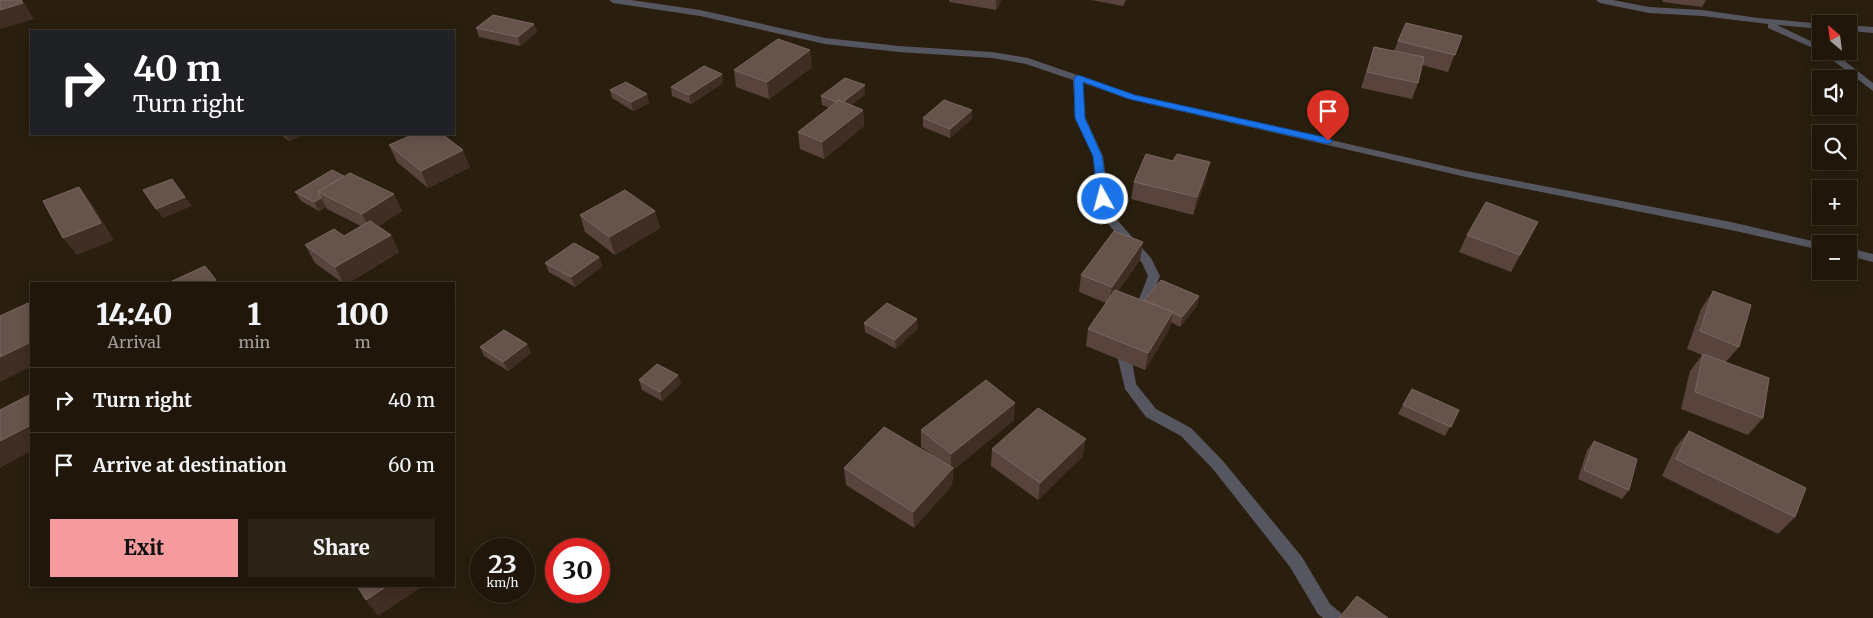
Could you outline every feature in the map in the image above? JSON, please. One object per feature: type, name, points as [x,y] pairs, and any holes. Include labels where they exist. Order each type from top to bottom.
[{"type":"street","points":[[613,0],[700,12],[825,41],[899,49],[992,55],[1028,61],[1132,97],[1466,174],[1731,226],[1812,244]]},
{"type":"street","points":[[1600,0],[1649,10],[1702,13],[1758,21],[1812,25]]},
{"type":"street","points":[[1758,21],[1795,35],[1812,44]]},
{"type":"street","points":[[1858,29],[1873,30]]},
{"type":"street","points":[[1837,60],[1873,88]]},
{"type":"street","points":[[1078,78],[1080,118],[1098,156],[1103,199],[1113,222],[1147,261],[1154,276],[1124,355],[1130,385],[1151,413],[1186,432],[1218,465],[1296,562],[1324,609],[1335,618]]},
{"type":"street","points":[[1857,254],[1873,258]]},
{"type":"building","points":[[0,0],[21,0],[23,3],[0,10]]},
{"type":"building","points":[[493,15],[534,24],[518,37],[476,28]]},
{"type":"building","points":[[1406,23],[1462,36],[1455,55],[1398,41]]},
{"type":"building","points":[[778,39],[810,50],[767,82],[734,70]]},
{"type":"building","points":[[1374,47],[1424,57],[1418,83],[1367,72]]},
{"type":"building","points":[[704,66],[722,74],[689,95],[671,87]]},
{"type":"building","points":[[845,78],[865,85],[843,102],[839,100],[837,102],[821,96]]},
{"type":"building","points":[[626,82],[647,94],[631,102],[610,90]]},
{"type":"building","points":[[839,100],[863,110],[822,142],[798,132]]},
{"type":"building","points":[[944,100],[972,110],[950,129],[923,118]]},
{"type":"building","points":[[412,135],[443,135],[463,150],[421,171],[389,145]]},
{"type":"building","points":[[1146,154],[1173,161],[1177,154],[1210,162],[1197,197],[1134,182]]},
{"type":"building","points":[[332,170],[344,176],[318,192],[321,198],[314,202],[295,192]]},
{"type":"building","points":[[350,173],[394,194],[362,214],[318,192]]},
{"type":"building","points":[[172,179],[185,197],[156,209],[143,190]]},
{"type":"building","points":[[79,187],[101,223],[63,238],[43,201]]},
{"type":"building","points":[[625,190],[655,211],[609,237],[580,215]]},
{"type":"building","points":[[1486,202],[1538,222],[1520,255],[1467,235]]},
{"type":"building","points":[[370,221],[391,235],[335,267],[305,245],[334,229],[344,236]]},
{"type":"building","points":[[1114,231],[1143,242],[1112,287],[1081,275]]},
{"type":"building","points":[[574,243],[599,257],[571,277],[545,263]]},
{"type":"building","points":[[205,266],[216,280],[212,282],[170,282]]},
{"type":"building","points":[[1161,280],[1199,296],[1182,317],[1144,300]]},
{"type":"building","points":[[1115,290],[1173,312],[1148,353],[1088,329]]},
{"type":"building","points":[[1713,291],[1751,305],[1739,347],[1700,331]]},
{"type":"building","points":[[28,303],[30,306],[30,342],[0,357],[0,316]]},
{"type":"building","points":[[887,303],[917,319],[895,340],[864,323]]},
{"type":"building","points":[[504,330],[527,344],[503,362],[480,347]]},
{"type":"building","points":[[1703,354],[1769,378],[1763,418],[1695,392]]},
{"type":"building","points":[[657,364],[678,375],[660,392],[639,380]]},
{"type":"building","points":[[986,380],[1015,403],[951,454],[921,430]]},
{"type":"building","points":[[1412,389],[1459,410],[1451,427],[1403,405]]},
{"type":"building","points":[[30,395],[30,426],[0,441],[0,410]]},
{"type":"building","points":[[1038,408],[1086,439],[1040,483],[992,449]]},
{"type":"building","points":[[884,427],[953,468],[913,512],[844,468]]},
{"type":"building","points":[[1689,431],[1806,488],[1795,517],[1676,459]]},
{"type":"building","points":[[1594,441],[1637,459],[1629,490],[1584,470]]},
{"type":"building","points":[[358,587],[386,587],[366,600]]},
{"type":"building","points":[[1357,596],[1388,618],[1339,618]]},
{"type":"route","points":[[1103,199],[1098,156],[1080,118],[1078,78],[1132,97],[1328,141]]}]
